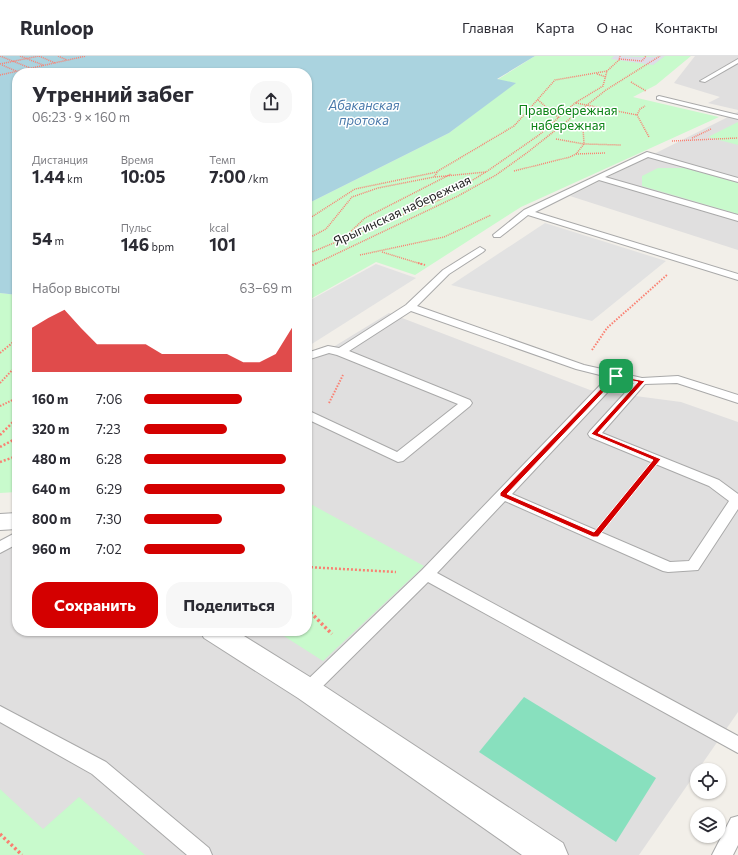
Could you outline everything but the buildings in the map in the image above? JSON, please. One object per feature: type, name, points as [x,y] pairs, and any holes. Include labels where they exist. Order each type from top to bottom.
[{"type":"street","points":[[0,522],[12,521]]},
{"type":"street","points":[[222,636],[308,690],[551,855]]},
{"type":"lane","points":[[703,81],[738,61]]},
{"type":"lane","points":[[659,98],[738,117]]},
{"type":"lane","points":[[497,235],[527,212],[647,154],[738,180]]},
{"type":"lane","points":[[598,177],[738,218]]},
{"type":"lane","points":[[527,212],[738,278]]},
{"type":"lane","points":[[341,352],[410,307],[446,272],[480,250]]},
{"type":"lane","points":[[410,307],[580,367],[642,381],[678,379],[738,399]]},
{"type":"lane","points":[[312,355],[328,349],[341,352],[466,403],[398,458],[312,416]]},
{"type":"lane","points":[[308,690],[427,574],[616,376]]},
{"type":"lane","points":[[503,495],[668,567],[694,566],[737,500],[714,483],[594,434],[642,381]]},
{"type":"lane","points":[[0,548],[12,540]]},
{"type":"lane","points":[[427,574],[738,746]]},
{"type":"lane","points":[[0,713],[99,768],[202,855]]},
{"type":"lane","points":[[722,855],[738,825]]},
{"type":"path","points":[[0,56],[30,68],[86,56]]},
{"type":"path","points":[[20,56],[43,65]]},
{"type":"path","points":[[0,64],[39,56],[55,63]]},
{"type":"path","points":[[58,56],[68,60]]},
{"type":"path","points":[[597,74],[606,77],[607,71],[619,60],[618,59],[620,56]]},
{"type":"path","points":[[618,59],[642,60],[646,56]]},
{"type":"path","name":"Ярыгинская набережная","points":[[312,265],[356,242],[447,203],[481,184],[549,137],[607,89],[660,56]]},
{"type":"path","points":[[0,64],[12,69]]},
{"type":"path","name":"Ярыгинская набережная","points":[[312,236],[326,229],[352,197],[378,188],[434,177],[438,172],[514,126],[555,80],[597,74],[607,71]]},
{"type":"path","points":[[0,72],[5,74]]},
{"type":"path","points":[[0,75],[12,72]]},
{"type":"path","name":"Ярыгинская набережная","points":[[312,252],[439,200],[486,172],[539,135],[575,103],[603,86],[606,77]]},
{"type":"path","points":[[538,100],[559,118]]},
{"type":"path","points":[[575,103],[637,115],[653,144]]},
{"type":"path","points":[[514,171],[570,157],[576,154],[584,144],[583,128]]},
{"type":"path","points":[[556,139],[584,144],[642,146],[692,138],[738,138]]},
{"type":"path","points":[[647,154],[653,144]]},
{"type":"path","points":[[576,154],[611,153]]},
{"type":"path","points":[[312,217],[348,192],[355,189],[438,172]]},
{"type":"path","points":[[434,177],[451,174],[486,172]]},
{"type":"path","points":[[343,239],[365,218],[451,174]]},
{"type":"path","points":[[360,255],[382,252],[444,237],[493,214]]},
{"type":"path","points":[[382,252],[446,272]]},
{"type":"path","points":[[580,367],[607,328],[684,260]]},
{"type":"path","points":[[0,353],[12,343]]},
{"type":"path","points":[[320,420],[353,357]]},
{"type":"path","points":[[0,382],[12,370]]},
{"type":"path","points":[[0,406],[12,400]]},
{"type":"path","points":[[0,435],[12,423]]},
{"type":"path","points":[[0,447],[12,441]]},
{"type":"path","points":[[0,462],[12,458]]},
{"type":"path","points":[[596,535],[658,459]]},
{"type":"path","points":[[312,567],[427,574]]},
{"type":"path","points":[[312,614],[348,650]]},
{"type":"path","points":[[0,834],[22,855]]},
{"type":"shaded area","points":[[614,56],[665,56],[653,65],[611,59]]},
{"type":"shaded area","points":[[695,56],[738,56],[738,110],[708,103],[720,97],[674,83]]},
{"type":"shaded area","points":[[738,112],[738,250],[570,196]]},
{"type":"shaded area","points":[[545,223],[666,261],[592,321],[451,285]]},
{"type":"shaded area","points":[[376,264],[416,278],[312,344],[312,299]]},
{"type":"shaded area","points":[[389,313],[590,390],[681,402],[738,422],[738,712],[703,763],[690,763],[690,781],[639,855],[0,855],[0,554],[12,547],[12,636],[312,636],[312,360]]},
{"type":"green space","name":"Правобережная набережная","points":[[535,56],[691,56],[656,85],[633,97],[719,117],[521,207],[415,275],[376,262],[312,298],[312,202],[449,133],[515,83],[497,80]]},
{"type":"green space","points":[[738,122],[738,145],[708,137]]},
{"type":"green space","points":[[658,168],[684,168],[738,183],[738,214],[642,186],[642,176]]},
{"type":"green space","points":[[0,293],[12,294],[12,492],[0,493]]},
{"type":"green space","points":[[312,505],[424,566],[323,661],[284,636],[312,636]]},
{"type":"green space","points":[[524,697],[656,778],[616,842],[479,752]]},
{"type":"green space","points":[[0,789],[43,829],[79,797],[145,855],[0,855]]},
{"type":"water","name":"Абаканская протока","points":[[0,56],[535,56],[497,79],[516,83],[449,133],[312,202],[312,68],[12,68],[12,294],[0,293]]},
{"type":"route","points":[[616,376],[642,381],[594,434],[658,459],[596,535],[503,495],[540,455],[616,376]]}]
